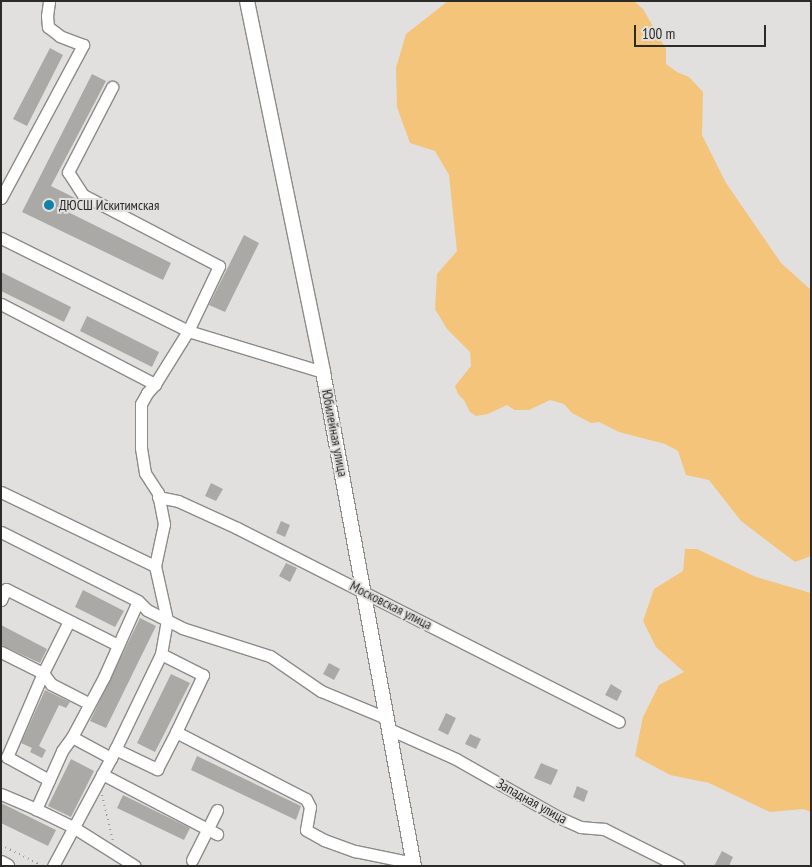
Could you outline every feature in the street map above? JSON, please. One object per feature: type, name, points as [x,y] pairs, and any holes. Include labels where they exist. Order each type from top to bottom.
[{"type":"main road","name":"Юбилейная улица","points":[[247,1],[366,592],[387,723],[414,864]]},
{"type":"main road","points":[[1,863],[7,866]]},
{"type":"street","points":[[1,198],[83,45],[60,36],[48,27],[49,1]]},
{"type":"street","points":[[53,866],[113,754],[161,654],[167,620],[155,566],[164,524],[158,497],[145,473],[141,448],[141,404],[188,331],[219,266],[83,195],[68,172],[112,87]]},
{"type":"street","points":[[1,238],[188,331],[323,372]]},
{"type":"street","points":[[1,304],[155,384]]},
{"type":"street","points":[[1,492],[155,566]]},
{"type":"street","name":"Московская улица","points":[[158,497],[178,501],[237,528],[619,722]]},
{"type":"street","name":"Западная улица","points":[[1,532],[138,601],[147,610],[167,620],[200,635],[237,644],[270,656],[321,691],[456,759],[558,817],[580,827],[604,830],[678,866]]},
{"type":"street","points":[[1,600],[6,589],[118,646]]},
{"type":"street","points":[[36,809],[62,751],[72,737],[104,677],[138,601]]},
{"type":"street","points":[[49,780],[7,757],[43,673],[70,622]]},
{"type":"street","points":[[1,652],[43,673],[51,684],[88,704]]},
{"type":"street","points":[[72,737],[157,769],[203,674],[161,654]]},
{"type":"street","points":[[176,732],[306,799],[310,807],[306,830],[324,840],[355,851],[414,864]]},
{"type":"street","points":[[100,777],[212,832]]},
{"type":"street","points":[[1,794],[73,827],[116,852],[135,866]]},
{"type":"street","points":[[192,860],[212,832],[217,810]]},
{"type":"path","points":[[100,777],[116,852]]},
{"type":"path","points":[[1,845],[43,866]]},
{"type":"shaded area","points":[[448,1],[634,1],[643,9],[666,49],[666,64],[677,72],[689,77],[703,92],[702,135],[726,183],[781,263],[811,290],[811,556],[795,562],[741,521],[709,480],[686,475],[678,451],[665,444],[619,432],[599,422],[591,423],[572,413],[564,404],[550,400],[529,410],[515,410],[507,405],[488,414],[476,416],[470,412],[464,400],[458,394],[455,386],[471,366],[470,352],[447,329],[435,309],[437,274],[457,251],[449,175],[435,151],[410,143],[397,107],[396,68],[406,34]]},
{"type":"shaded area","points":[[685,549],[697,549],[756,577],[811,593],[811,812],[803,809],[770,812],[709,783],[670,775],[635,756],[643,717],[659,685],[684,672],[656,647],[643,621],[654,589],[683,571]]},
{"type":"building","points":[[50,48],[63,55],[27,126],[13,119]]},
{"type":"building","points":[[92,74],[106,81],[51,186],[75,198],[68,212],[171,263],[163,280],[22,212]]},
{"type":"building","points":[[244,235],[259,243],[225,312],[209,305]]},
{"type":"building","points":[[1,272],[71,307],[64,322],[1,291]]},
{"type":"building","points":[[87,316],[159,352],[152,367],[80,331]]},
{"type":"building","points":[[211,483],[223,489],[216,501],[205,496]]},
{"type":"building","points":[[281,521],[290,525],[285,537],[276,533]]},
{"type":"building","points":[[286,563],[297,568],[290,582],[279,576]]},
{"type":"building","points":[[83,590],[124,611],[115,627],[75,607]]},
{"type":"building","points":[[140,618],[156,626],[106,728],[90,721]]},
{"type":"building","points":[[1,625],[47,649],[40,663],[1,645]]},
{"type":"building","points":[[329,663],[340,669],[334,680],[323,674]]},
{"type":"building","points":[[171,674],[190,683],[155,752],[137,743]]},
{"type":"building","points":[[611,684],[622,691],[617,701],[605,695]]},
{"type":"building","points":[[45,690],[70,702],[66,708],[59,705],[39,746],[46,750],[42,758],[30,752],[32,748],[21,743]]},
{"type":"building","points":[[446,713],[456,718],[448,735],[438,730]]},
{"type":"building","points":[[470,734],[481,739],[476,749],[465,744]]},
{"type":"building","points":[[197,756],[301,806],[296,820],[191,770]]},
{"type":"building","points":[[71,759],[94,771],[71,817],[48,806]]},
{"type":"building","points":[[541,763],[558,770],[551,785],[534,778]]},
{"type":"building","points":[[577,786],[588,791],[584,802],[573,797]]},
{"type":"building","points":[[123,795],[190,828],[184,840],[117,808]]},
{"type":"building","points":[[1,803],[56,830],[48,846],[1,823]]},
{"type":"building","points":[[722,851],[733,857],[729,866],[714,866]]},
{"type":"place","name":"ДЮСШ Искитимская","points":[[49,205]]}]
